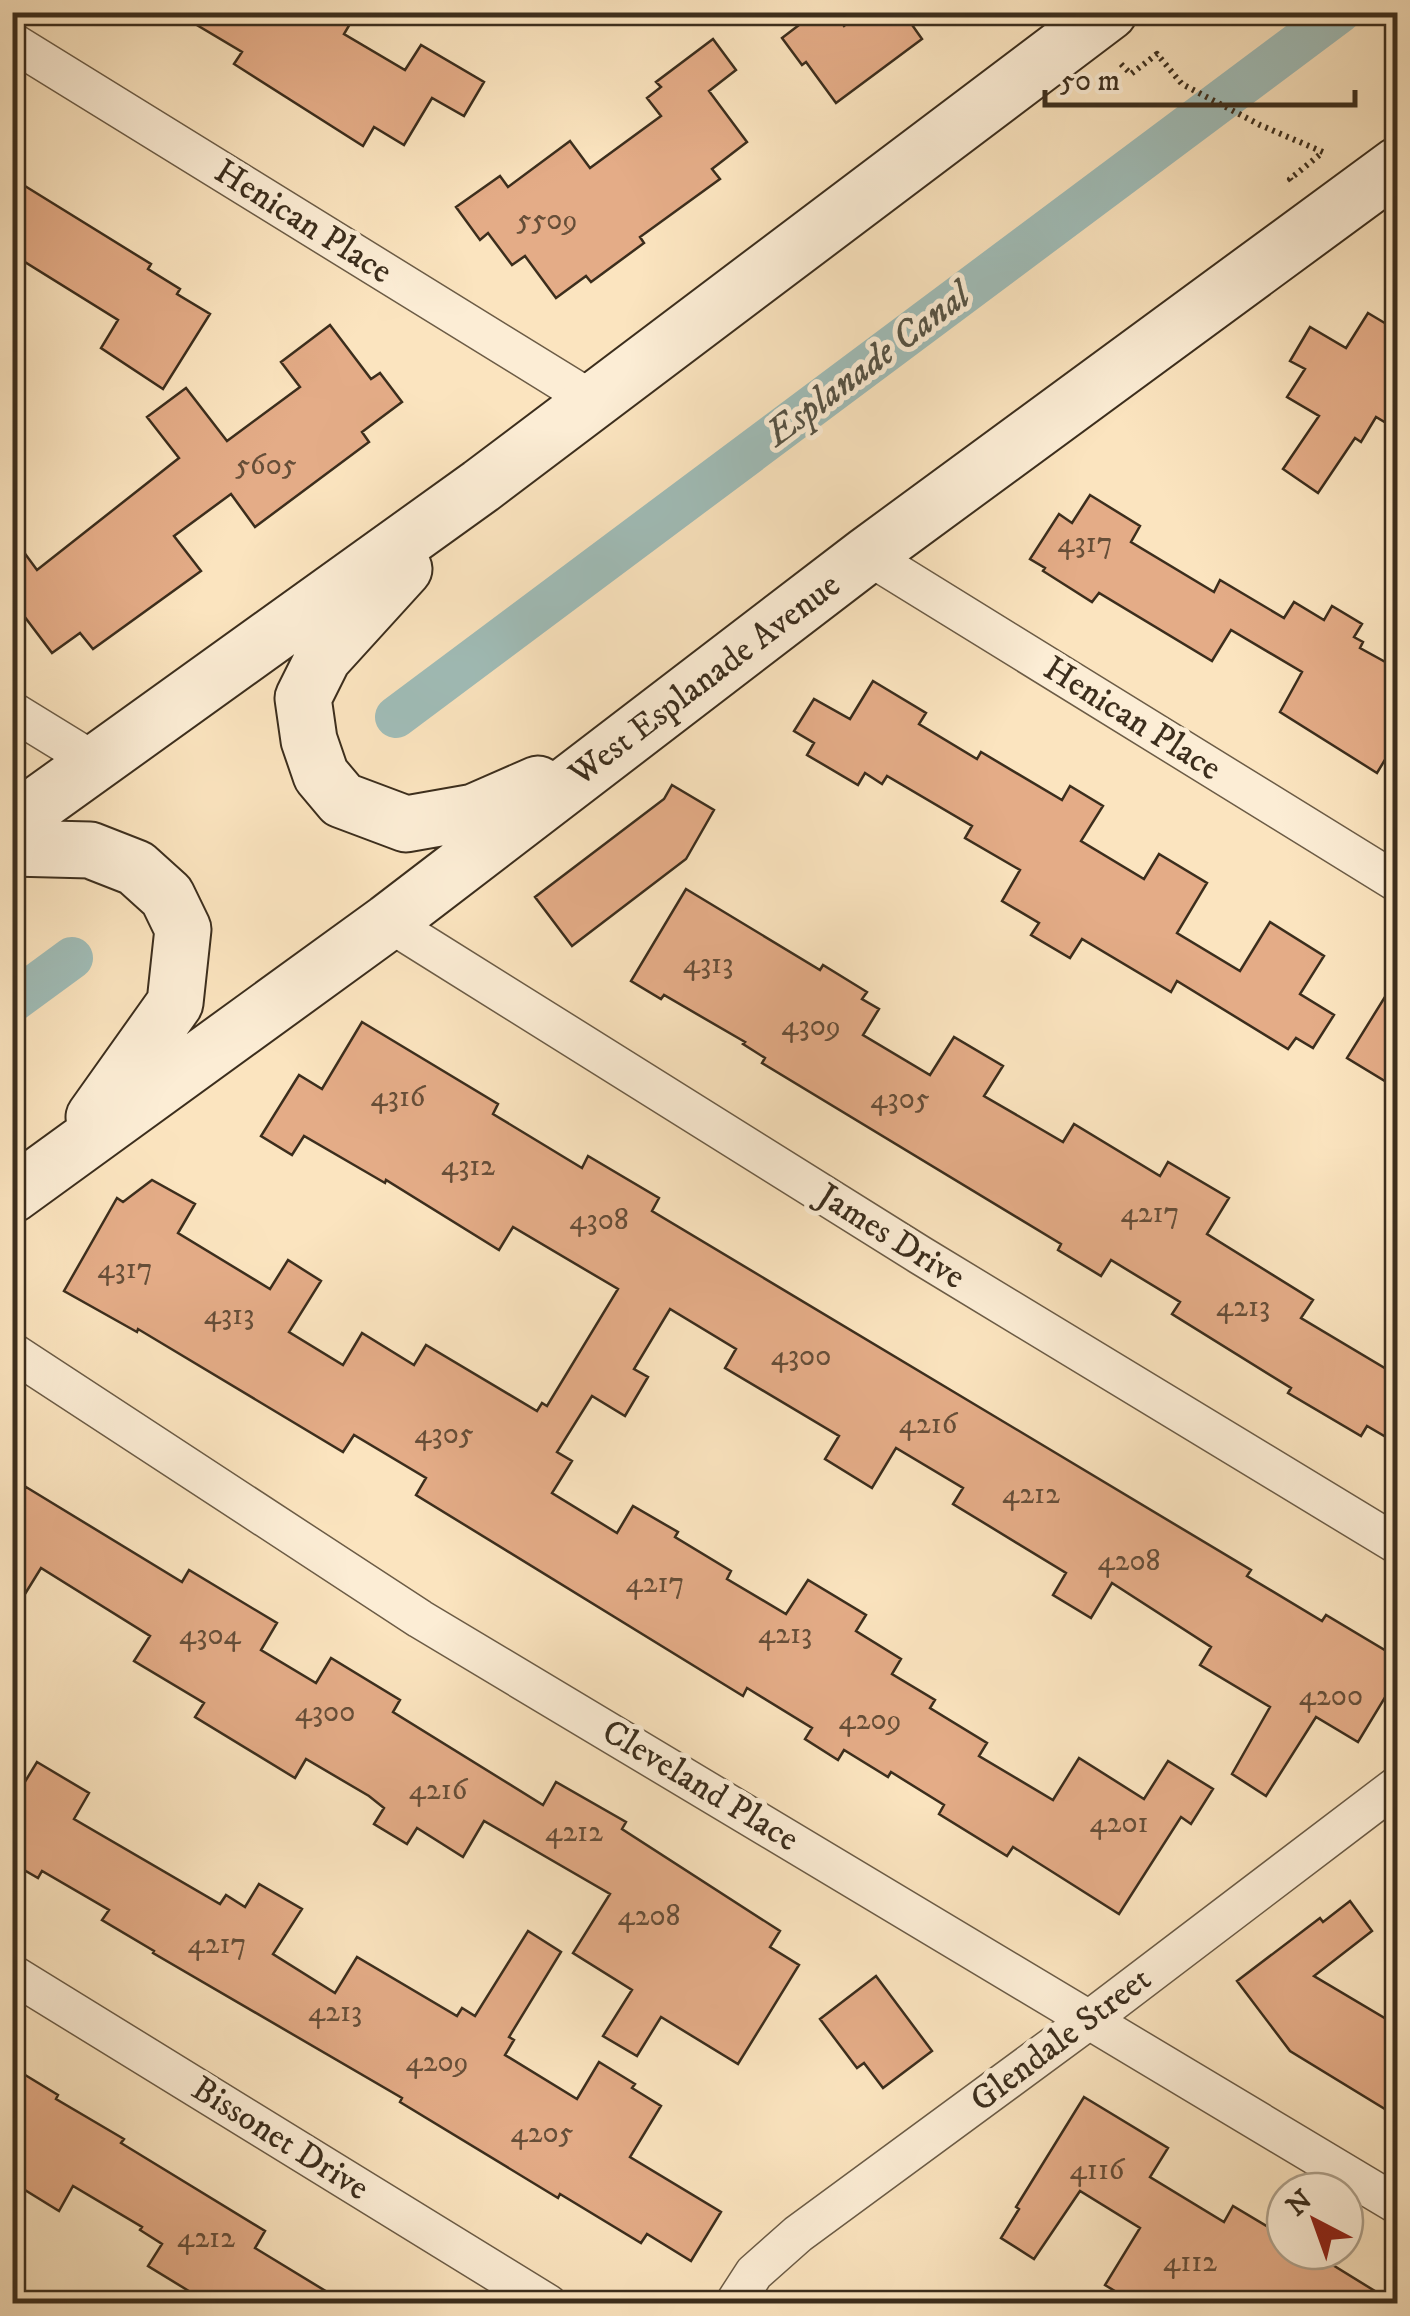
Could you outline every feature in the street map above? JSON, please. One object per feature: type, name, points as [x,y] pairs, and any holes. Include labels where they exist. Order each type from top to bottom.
[{"type":"main road","points":[[12,823],[481,486],[1096,26]]},
{"type":"main road","name":"West Esplanade Avenue","points":[[12,1195],[388,922],[867,555],[1323,220],[1388,186]]},
{"type":"main road","points":[[481,486],[323,658],[303,698],[309,740],[321,775],[342,800],[406,824],[474,812],[606,756]]},
{"type":"main road","points":[[12,848],[90,850],[136,868],[167,896],[183,929],[174,1003],[69,1152]]},
{"type":"street","name":"Henican Place","points":[[12,42],[594,402]]},
{"type":"street","name":"Henican Place","points":[[867,555],[1398,884]]},
{"type":"street","points":[[12,711],[95,762]]},
{"type":"street","name":"James Drive","points":[[388,922],[903,1245],[1398,1545]]},
{"type":"street","name":"Cleveland Place","points":[[12,1352],[420,1619],[1398,2205]]},
{"type":"street","name":"Glendale Street","points":[[734,2304],[754,2274],[798,2234],[1090,2020],[1398,1784]]},
{"type":"street","name":"Bissonet Drive","points":[[12,1974],[548,2304]]},
{"type":"path","points":[[1096,26],[1131,74],[1157,54],[1182,84],[1260,125],[1324,152],[1290,180],[1323,220]]},
{"type":"building","points":[[175,12],[357,12],[344,34],[405,70],[421,45],[484,82],[464,116],[432,98],[404,145],[374,127],[363,146],[234,64],[242,52]]},
{"type":"building","points":[[816,12],[835,12],[844,26],[862,12],[903,12],[922,39],[836,103],[806,62],[802,65],[782,38]]},
{"type":"building","points":[[713,39],[736,70],[709,91],[747,142],[712,169],[720,179],[640,237],[644,243],[591,282],[586,276],[556,298],[525,256],[512,265],[488,233],[480,240],[456,207],[500,176],[508,187],[570,141],[590,168],[661,116],[647,98],[661,87],[656,82]]},
{"type":"building","points":[[12,178],[151,264],[148,269],[180,289],[177,294],[210,314],[163,389],[101,348],[118,320],[12,254]]},
{"type":"building","points":[[1368,313],[1398,331],[1398,430],[1376,417],[1361,442],[1355,438],[1318,493],[1283,469],[1319,416],[1287,397],[1305,369],[1290,361],[1310,327],[1346,348]]},
{"type":"building","points":[[330,325],[371,379],[380,373],[402,402],[362,432],[369,442],[255,527],[231,494],[174,536],[201,571],[93,649],[80,633],[52,653],[12,600],[12,536],[37,570],[179,458],[147,417],[186,388],[227,441],[300,387],[281,362]]},
{"type":"building","points":[[1090,495],[1140,526],[1131,542],[1214,592],[1220,580],[1284,618],[1294,602],[1324,620],[1332,606],[1362,624],[1354,637],[1363,642],[1360,648],[1398,669],[1398,738],[1377,773],[1280,712],[1302,672],[1231,630],[1212,661],[1099,593],[1092,602],[1030,559],[1059,514],[1072,523]]},
{"type":"building","points":[[873,681],[926,713],[919,724],[977,759],[981,752],[1062,800],[1070,786],[1103,806],[1081,841],[1144,879],[1159,854],[1207,883],[1177,933],[1240,971],[1270,922],[1324,956],[1300,994],[1334,1015],[1313,1048],[1296,1038],[1288,1049],[1177,981],[1171,992],[1082,939],[1070,958],[1031,935],[1039,923],[1002,901],[1020,870],[965,838],[972,826],[887,776],[882,784],[865,773],[858,785],[807,755],[814,743],[794,731],[814,699],[850,719]]},
{"type":"building","points":[[672,785],[714,810],[686,859],[572,946],[535,897],[664,799]]},
{"type":"building","points":[[686,889],[820,970],[823,965],[867,992],[862,999],[879,1009],[863,1035],[930,1075],[954,1037],[1003,1066],[984,1096],[1063,1142],[1074,1124],[1160,1176],[1168,1162],[1229,1198],[1207,1234],[1313,1300],[1301,1318],[1398,1376],[1398,1444],[1367,1426],[1361,1436],[1288,1393],[1291,1388],[1172,1314],[1180,1302],[1111,1260],[1101,1276],[1058,1250],[1061,1244],[762,1063],[765,1058],[745,1042],[664,995],[661,999],[631,981]]},
{"type":"building","points":[[1398,976],[1398,1089],[1347,1058]]},
{"type":"building","points":[[362,1022],[498,1104],[493,1114],[582,1168],[588,1156],[659,1198],[652,1211],[1251,1570],[1247,1576],[1322,1621],[1326,1615],[1398,1658],[1398,1676],[1358,1742],[1316,1717],[1266,1796],[1232,1774],[1270,1707],[1200,1665],[1211,1647],[1112,1583],[1091,1618],[1053,1595],[1066,1573],[953,1504],[963,1488],[896,1448],[872,1488],[825,1459],[839,1436],[725,1368],[736,1349],[670,1309],[634,1369],[648,1377],[625,1416],[592,1396],[557,1452],[572,1461],[552,1493],[617,1533],[633,1506],[678,1532],[675,1537],[731,1571],[727,1579],[786,1614],[808,1580],[866,1615],[856,1631],[901,1659],[892,1674],[935,1700],[930,1708],[987,1743],[979,1756],[1053,1800],[1079,1758],[1144,1799],[1168,1761],[1213,1789],[1191,1824],[1181,1817],[1119,1914],[1013,1847],[1007,1856],[939,1814],[944,1805],[891,1772],[888,1777],[844,1750],[838,1760],[805,1739],[812,1728],[747,1688],[743,1696],[416,1495],[426,1478],[354,1435],[343,1452],[138,1329],[137,1332],[64,1291],[117,1198],[123,1202],[152,1180],[195,1204],[178,1233],[270,1289],[288,1260],[321,1281],[289,1332],[343,1365],[362,1333],[414,1365],[426,1345],[537,1411],[542,1403],[547,1406],[618,1289],[513,1227],[499,1250],[386,1180],[385,1183],[304,1136],[292,1155],[261,1136],[299,1075],[322,1089]]},
{"type":"building","points":[[26,1487],[182,1582],[189,1570],[277,1623],[261,1650],[316,1683],[331,1658],[400,1700],[393,1712],[543,1805],[556,1782],[626,1822],[622,1829],[780,1931],[770,1947],[799,1965],[738,2064],[661,2017],[637,2056],[603,2036],[632,1990],[573,1953],[610,1894],[484,1821],[463,1857],[417,1828],[407,1844],[374,1824],[384,1808],[369,1796],[306,1759],[295,1778],[195,1717],[204,1703],[134,1661],[150,1636],[41,1568],[12,1615],[12,1509]]},
{"type":"building","points":[[37,1762],[89,1793],[74,1819],[220,1904],[226,1895],[245,1907],[259,1884],[302,1909],[273,1954],[335,1993],[357,1957],[457,2016],[462,2008],[475,2016],[528,1931],[561,1952],[509,2037],[514,2040],[505,2055],[577,2099],[599,2062],[661,2106],[630,2157],[721,2212],[691,2261],[647,2234],[641,2243],[560,2194],[558,2198],[400,2102],[402,2098],[153,1953],[102,1920],[109,1910],[42,1871],[38,1878],[12,1863],[12,1803]]},
{"type":"building","points":[[1350,1901],[1372,1931],[1314,1976],[1398,2026],[1398,2117],[1290,2051],[1237,1981],[1320,1918],[1323,1922]]},
{"type":"building","points":[[876,1976],[932,2051],[883,2088],[864,2063],[857,2068],[820,2019]]},
{"type":"building","points":[[12,2067],[58,2095],[56,2099],[124,2139],[121,2143],[265,2231],[255,2248],[347,2304],[210,2304],[148,2266],[162,2244],[140,2230],[142,2227],[73,2186],[59,2211],[12,2182]]},
{"type":"building","points":[[1084,2097],[1168,2148],[1150,2177],[1224,2222],[1233,2206],[1265,2225],[1265,2271],[1342,2271],[1396,2304],[1136,2304],[1105,2285],[1140,2228],[1080,2191],[1034,2259],[1001,2238],[1019,2209],[1016,2207]]},
{"type":"waterway","name":"Esplanade Canal","points":[[396,717],[1340,12]]},
{"type":"waterway","name":"Esplanade Canal","points":[[12,1002],[72,958]]}]
